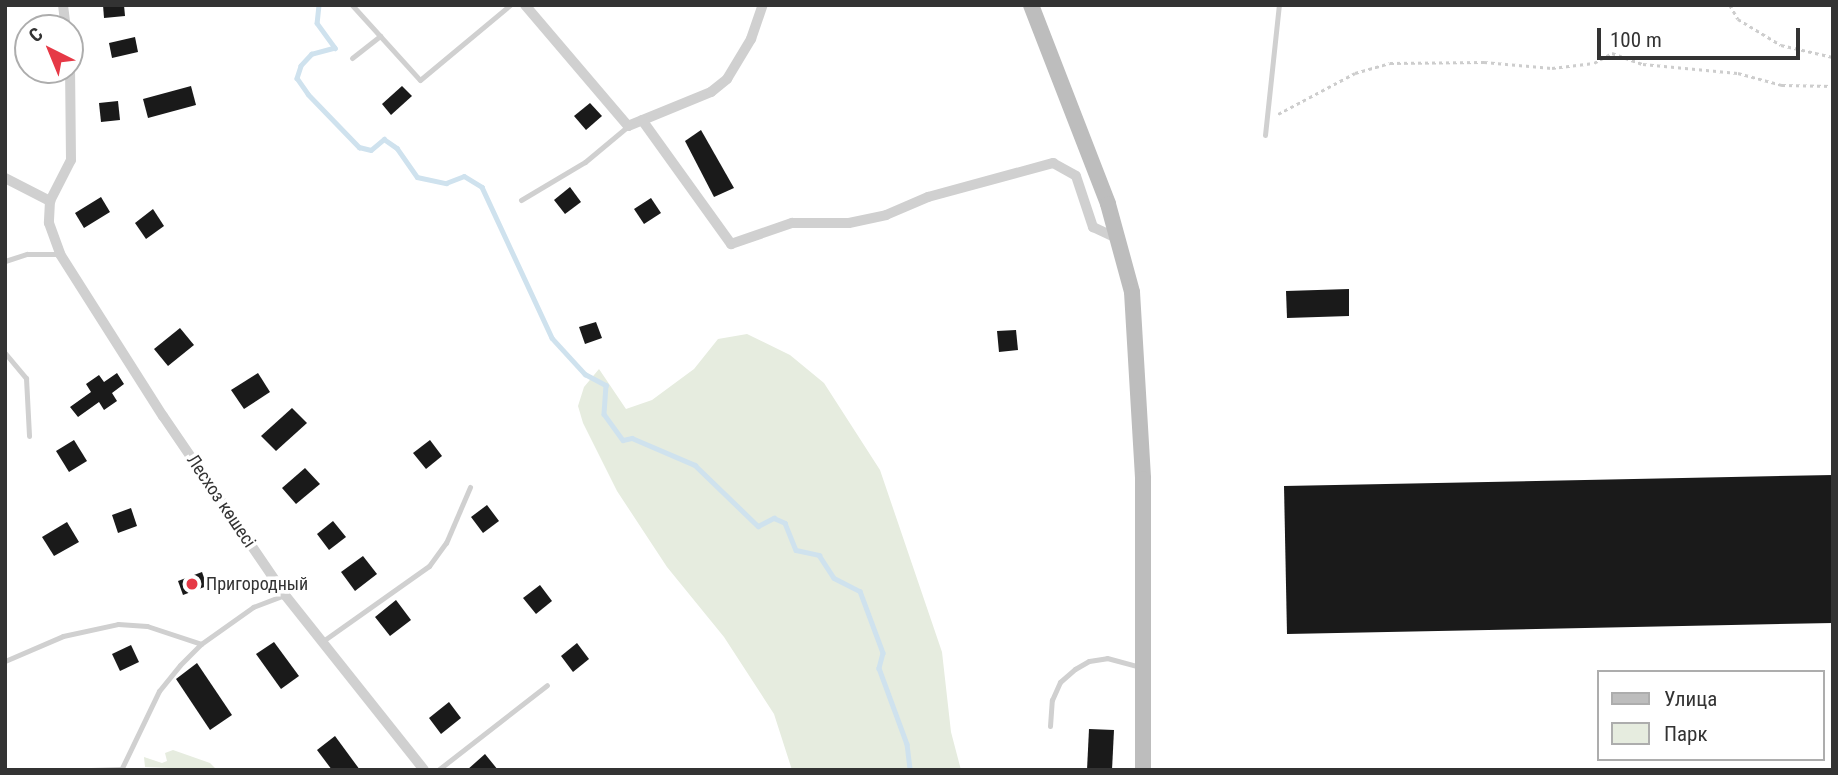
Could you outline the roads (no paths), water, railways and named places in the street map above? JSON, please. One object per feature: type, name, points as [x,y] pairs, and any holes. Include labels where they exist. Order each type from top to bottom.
[{"type":"street","points":[[525,5],[628,126],[711,92],[727,79],[751,39],[763,5]]},
{"type":"street","points":[[1031,5],[1117,239],[1132,292],[1140,385],[1143,770]]},
{"type":"street","points":[[5,178],[50,201],[71,160],[70,84]]},
{"type":"street","points":[[642,120],[732,244],[792,223],[849,223],[886,215],[928,197],[1053,163],[1076,176],[1093,227],[1117,239]]},
{"type":"street","name":"Лесхоз көшесі","points":[[50,201],[49,223],[60,254],[285,595],[421,769]]},
{"type":"lane","points":[[352,5],[420,80],[510,5]]},
{"type":"lane","points":[[1265,135],[1279,5]]},
{"type":"lane","points":[[352,58],[380,36]]},
{"type":"lane","points":[[521,200],[585,162],[628,126]]},
{"type":"lane","points":[[5,261],[27,254],[60,254]]},
{"type":"lane","points":[[5,354],[26,378],[29,436]]},
{"type":"lane","points":[[320,643],[429,565],[446,543],[470,487]]},
{"type":"lane","points":[[91,770],[121,769],[159,691],[201,644],[253,607],[285,595]]},
{"type":"lane","points":[[5,661],[64,636],[118,624],[147,626],[201,644]]},
{"type":"lane","points":[[1050,726],[1052,700],[1060,682],[1074,669],[1089,661],[1107,658],[1144,667]]},
{"type":"lane","points":[[438,770],[547,685]]},
{"type":"waterway","points":[[319,5],[317,23],[335,48],[312,54],[301,66],[297,78],[308,94],[359,147],[371,150],[384,139],[397,148],[417,177],[446,183],[464,176],[482,187],[552,338],[585,374],[606,385],[604,414],[623,440],[632,438],[695,465],[758,526],[774,518],[785,523],[796,550],[819,555],[834,578],[860,591],[883,653],[879,668],[907,744],[910,770]]},
{"type":"place","name":"Пригородный","points":[[192,584]]}]
